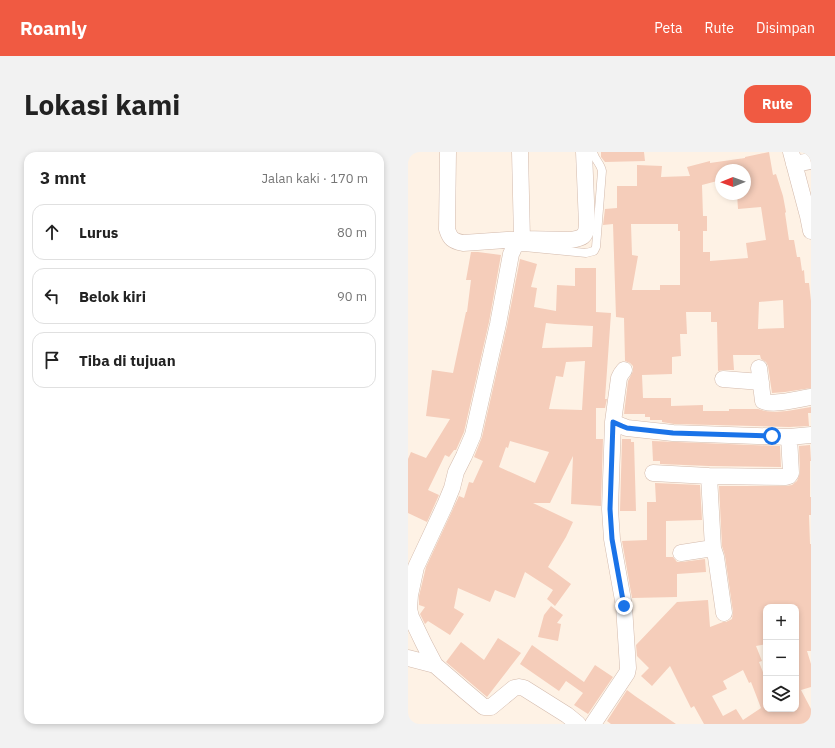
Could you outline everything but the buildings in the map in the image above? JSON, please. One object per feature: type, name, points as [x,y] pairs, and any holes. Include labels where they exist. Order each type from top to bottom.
[{"type":"street","points":[[448,152],[447,229],[450,238],[456,242],[463,243],[517,244],[571,240],[584,235],[587,225],[584,152]]},
{"type":"street","points":[[520,152],[517,244],[511,254],[498,324],[473,435],[456,472],[452,488],[416,567],[410,595],[409,609],[411,617],[435,665],[484,707],[491,707],[514,688],[519,687],[524,688],[570,721]]},
{"type":"street","points":[[811,161],[792,158],[811,231]]},
{"type":"street","points":[[593,724],[627,673],[628,668],[624,606],[612,539],[610,516],[613,422],[619,378],[624,370]]},
{"type":"street","points":[[724,380],[760,375],[763,401],[767,403],[811,397]]},
{"type":"street","points":[[613,422],[627,428],[673,433],[789,437],[811,435]]},
{"type":"street","points":[[653,473],[709,476],[786,477],[789,476],[790,473],[789,437]]},
{"type":"street","points":[[709,476],[713,548],[716,557],[724,613]]},
{"type":"street","points":[[681,553],[713,548]]},
{"type":"street","points":[[408,658],[435,665]]},
{"type":"lane","points":[[517,244],[516,248],[524,247],[586,253],[594,251],[596,247],[602,172],[601,166],[593,152]]},
{"type":"route","points":[[624,606],[612,539],[610,509],[613,422],[627,428],[673,433],[772,436]]}]
